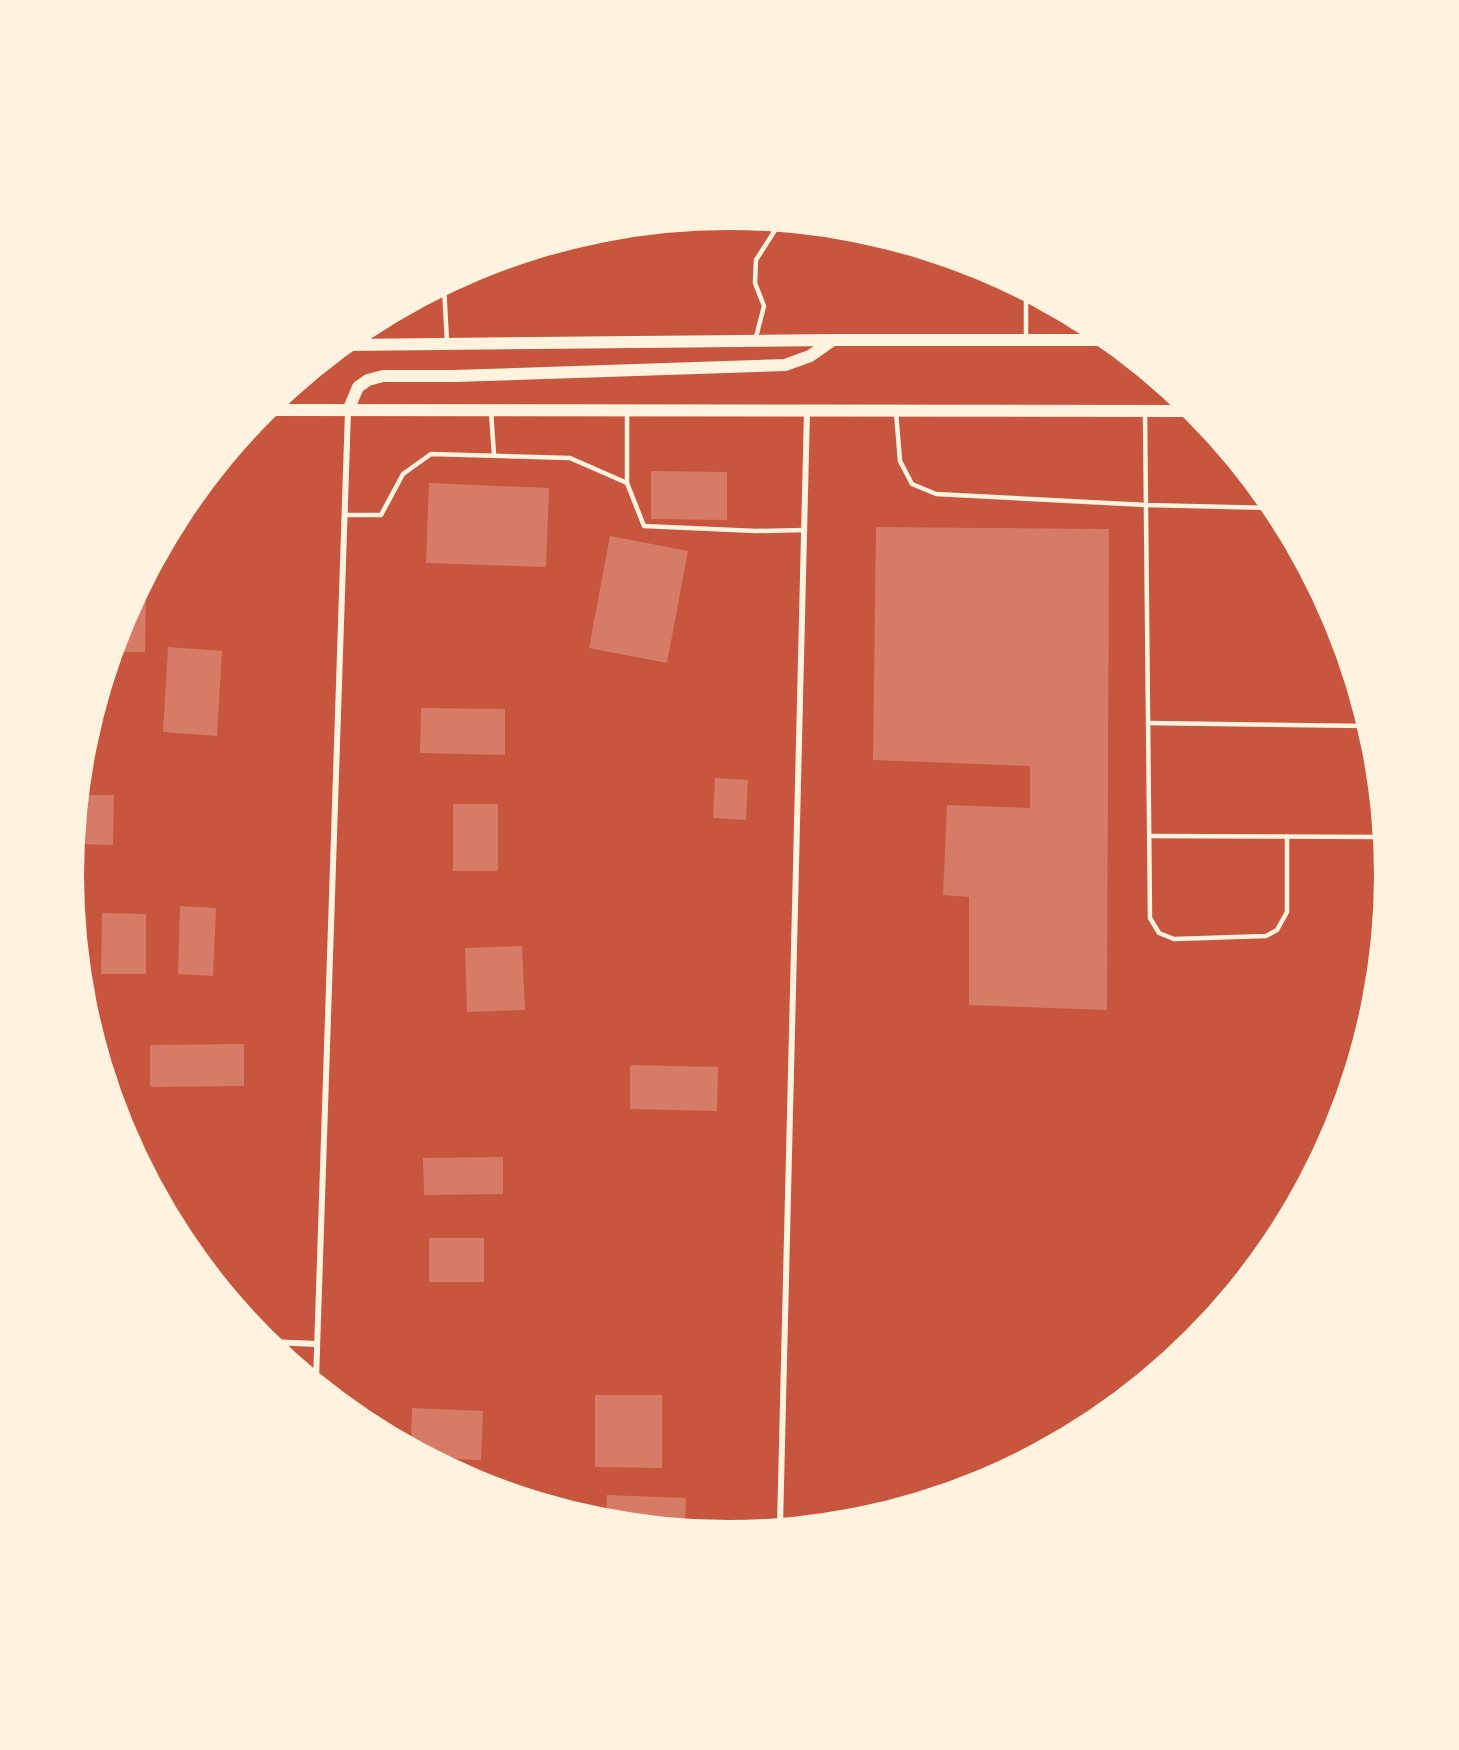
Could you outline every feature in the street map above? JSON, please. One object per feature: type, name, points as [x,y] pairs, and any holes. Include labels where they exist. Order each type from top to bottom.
[{"type":"main road","points":[[348,411],[358,387],[368,380],[383,376],[466,376],[785,365],[810,356],[833,340]]},
{"type":"main road","points":[[362,345],[1091,340]]},
{"type":"main road","points":[[282,410],[1177,411]]},
{"type":"street","points":[[316,1370],[348,411]]},
{"type":"street","points":[[780,1518],[807,411]]},
{"type":"street","points":[[285,1343],[317,1344]]},
{"type":"lane","points":[[755,341],[764,306],[756,283],[756,260],[774,231]]},
{"type":"lane","points":[[444,296],[447,344]]},
{"type":"lane","points":[[1026,302],[1026,340]]},
{"type":"lane","points":[[491,411],[494,455]]},
{"type":"lane","points":[[627,411],[627,483],[644,526],[756,531],[805,530]]},
{"type":"lane","points":[[896,411],[900,460],[912,484],[936,494],[1146,505],[1260,508]]},
{"type":"lane","points":[[1145,411],[1150,918],[1159,933],[1174,939],[1266,936],[1277,930],[1287,912],[1287,837]]},
{"type":"lane","points":[[344,515],[381,515],[403,474],[430,454],[570,458],[627,483]]},
{"type":"lane","points":[[1148,723],[1357,726]]},
{"type":"lane","points":[[1149,836],[1374,837]]},
{"type":"building","points":[[651,471],[727,472],[727,520],[651,519]]},
{"type":"building","points":[[429,483],[549,488],[546,567],[426,563]]},
{"type":"building","points":[[876,527],[1109,529],[1107,1010],[969,1005],[969,897],[943,895],[947,805],[1030,808],[1030,766],[873,760]]},
{"type":"building","points":[[610,536],[688,551],[667,663],[589,648]]},
{"type":"building","points":[[146,601],[145,652],[124,652]]},
{"type":"building","points":[[168,647],[222,651],[217,736],[163,732]]},
{"type":"building","points":[[421,708],[505,709],[505,755],[420,753]]},
{"type":"building","points":[[715,778],[748,780],[746,820],[713,818]]},
{"type":"building","points":[[90,795],[114,795],[113,845],[85,844]]},
{"type":"building","points":[[453,804],[498,804],[498,871],[453,871]]},
{"type":"building","points":[[180,906],[216,908],[213,976],[178,974]]},
{"type":"building","points":[[102,913],[146,914],[146,974],[101,974]]},
{"type":"building","points":[[522,946],[525,1010],[467,1012],[465,948]]},
{"type":"building","points":[[244,1044],[244,1086],[150,1087],[150,1045]]},
{"type":"building","points":[[630,1065],[718,1067],[717,1111],[630,1109]]},
{"type":"building","points":[[503,1157],[503,1194],[424,1195],[423,1158]]},
{"type":"building","points":[[429,1238],[484,1238],[484,1282],[429,1282]]},
{"type":"building","points":[[595,1395],[662,1395],[662,1468],[595,1467]]},
{"type":"building","points":[[412,1408],[483,1411],[481,1460],[457,1460],[411,1436]]},
{"type":"building","points":[[607,1495],[686,1498],[685,1519],[606,1508]]}]
